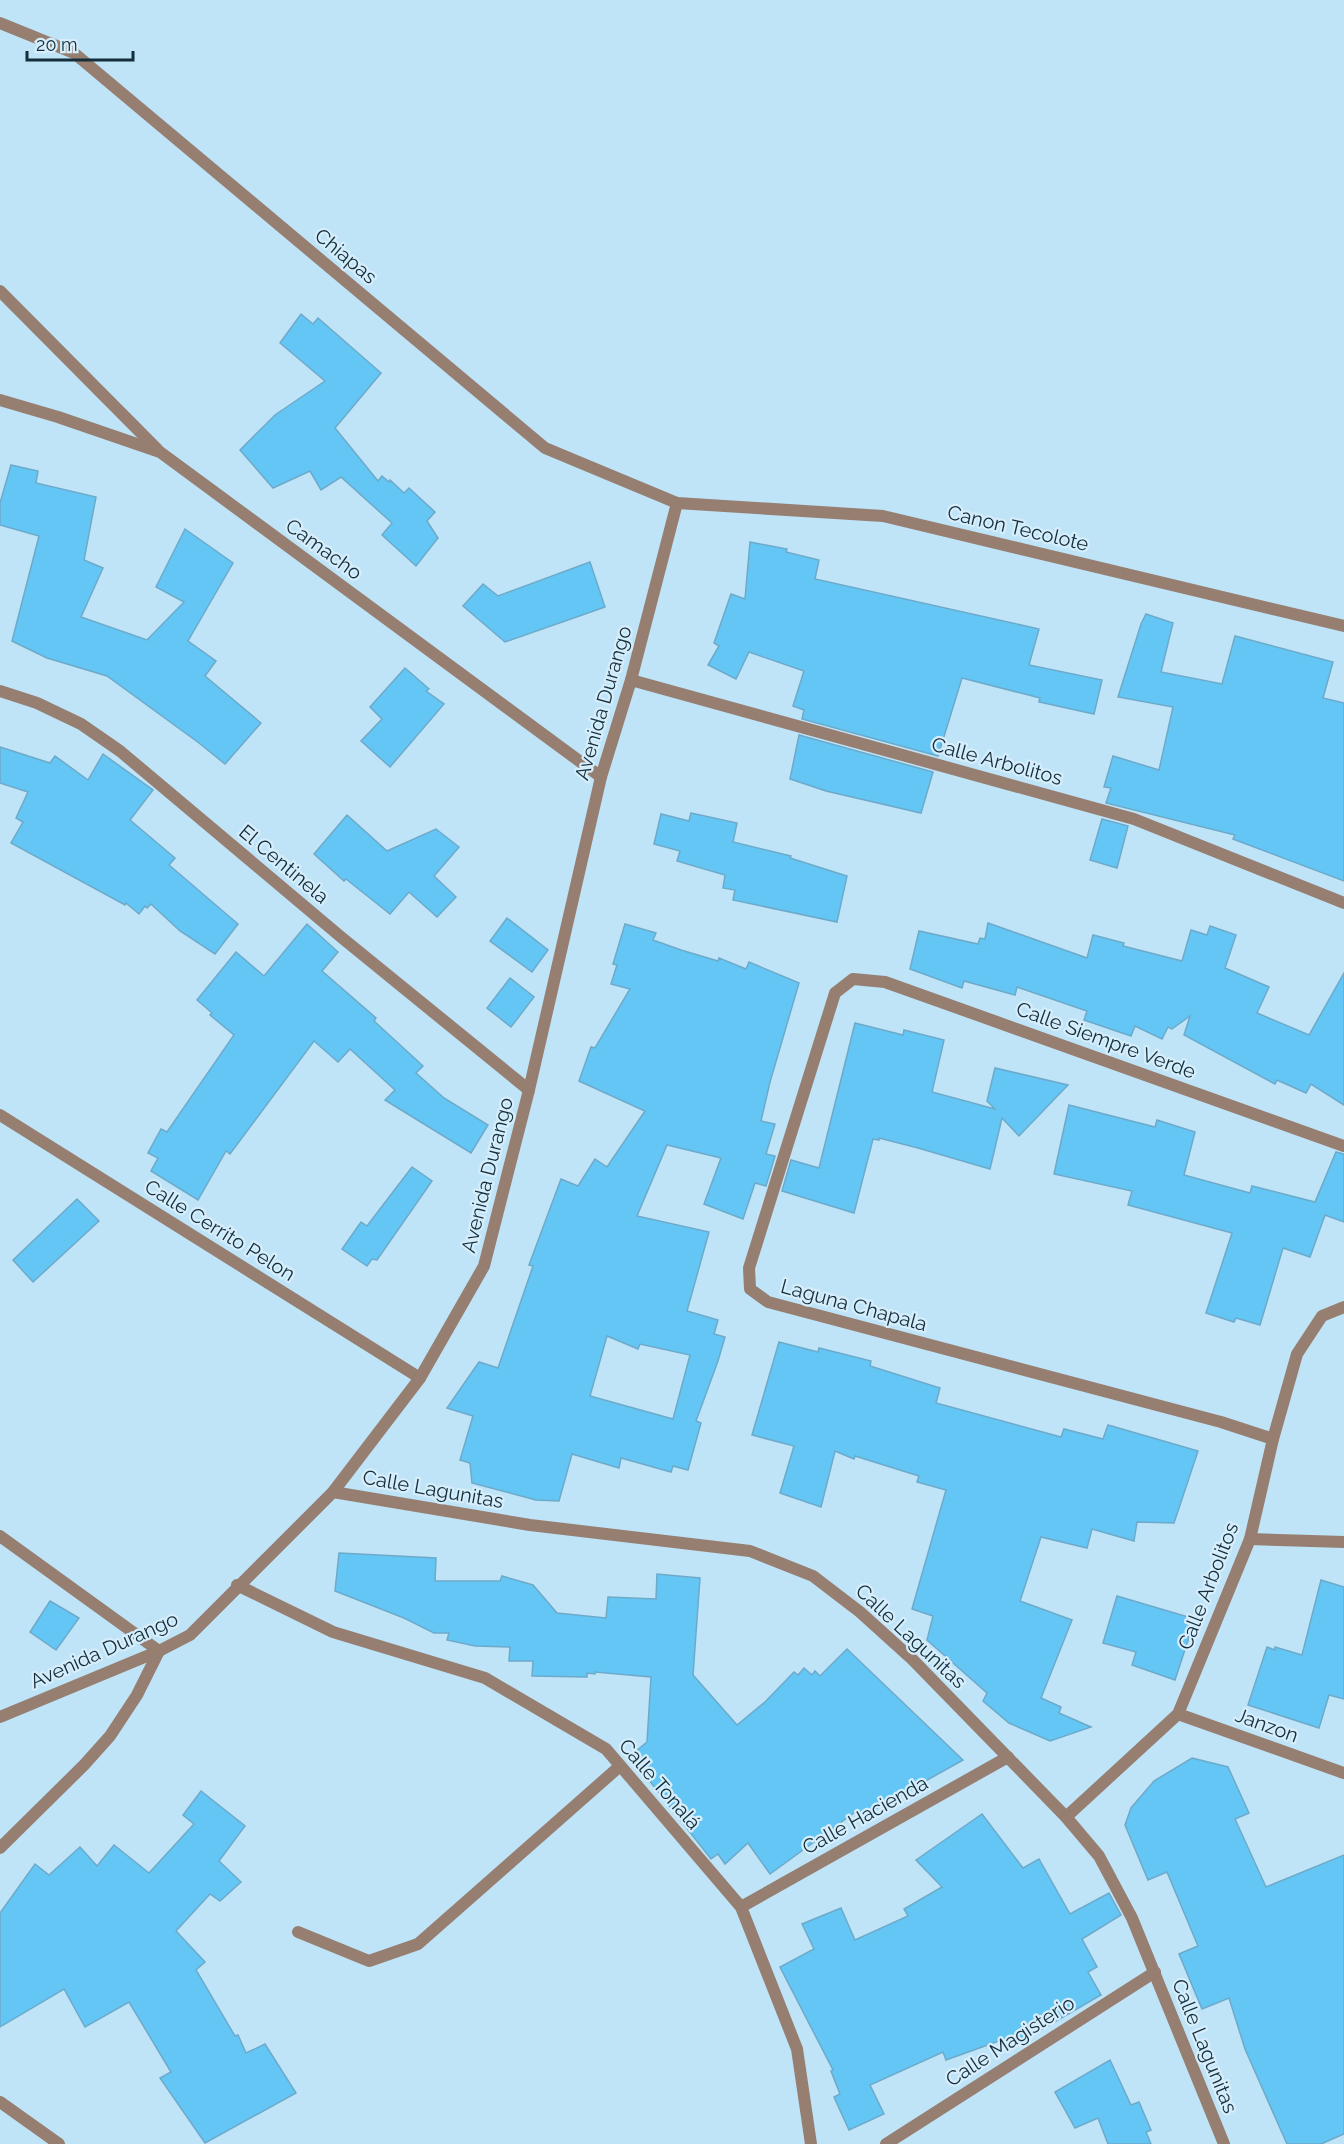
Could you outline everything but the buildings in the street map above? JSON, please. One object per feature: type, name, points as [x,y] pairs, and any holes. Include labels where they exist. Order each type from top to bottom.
[{"type":"street","name":"Chiapas","points":[[0,23],[74,53],[545,448],[677,503]]},
{"type":"street","points":[[0,291],[160,452]]},
{"type":"street","name":"Camacho","points":[[0,400],[160,452],[602,777]]},
{"type":"street","name":"Canon Tecolote","points":[[677,503],[883,516],[1344,626]]},
{"type":"street","name":"Avenida Durango","points":[[0,1717],[159,1651],[190,1635],[333,1492],[420,1378],[484,1266],[529,1090],[602,777],[631,680],[677,503]]},
{"type":"street","name":"Calle Arbolitos","points":[[631,680],[1134,819],[1344,903]]},
{"type":"street","name":"El Centinela","points":[[0,691],[37,703],[81,724],[120,751],[350,944],[529,1090]]},
{"type":"street","name":"Calle Siempre Verde","points":[[853,979],[885,982],[1344,1146]]},
{"type":"street","name":"Laguna Chapala","points":[[853,979],[835,993],[748,1268],[750,1289],[768,1302],[1221,1422],[1273,1439]]},
{"type":"street","name":"Calle Cerrito Pelon","points":[[0,1115],[420,1378]]},
{"type":"street","name":"Calle Arbolitos","points":[[1066,1817],[1178,1714],[1250,1539],[1273,1439],[1297,1354],[1323,1316],[1344,1306]]},
{"type":"street","name":"Calle Lagunitas","points":[[333,1492],[530,1525],[750,1551],[813,1576],[860,1612],[912,1659],[1066,1817],[1099,1856],[1132,1918],[1224,2144]]},
{"type":"street","points":[[0,1536],[159,1651],[137,1695],[110,1736],[0,1848]]},
{"type":"street","points":[[1250,1539],[1344,1542]]},
{"type":"street","name":"Calle Tonalá","points":[[237,1586],[333,1632],[485,1678],[606,1749],[741,1907],[797,2049],[812,2144]]},
{"type":"street","name":"Janzon","points":[[1178,1714],[1344,1773]]},
{"type":"street","name":"Calle Hacienda","points":[[741,1907],[1008,1756]]},
{"type":"street","points":[[298,1932],[369,1960],[418,1944],[620,1766]]},
{"type":"street","name":"Calle Magisterio","points":[[886,2144],[1155,1972]]},
{"type":"street","points":[[0,2103],[58,2144]]}]
